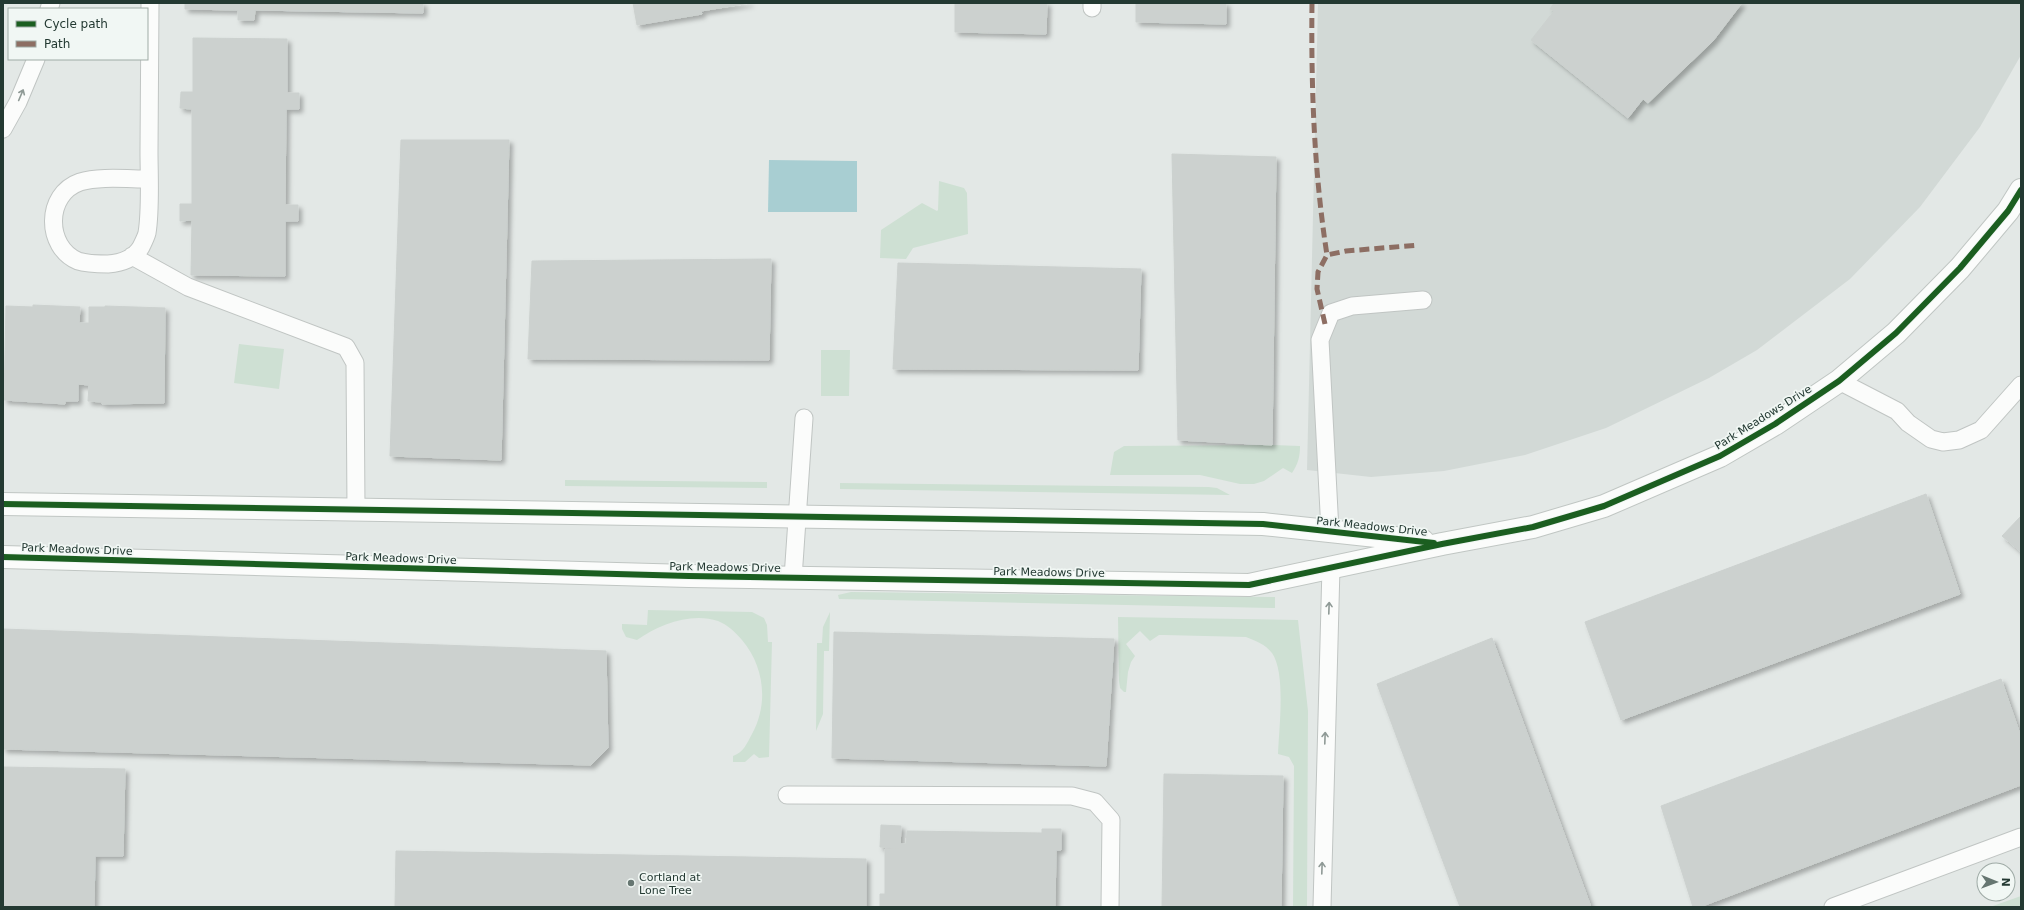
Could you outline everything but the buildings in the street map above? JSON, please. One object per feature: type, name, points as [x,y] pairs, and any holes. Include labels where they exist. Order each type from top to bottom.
[{"type":"main road","name":"Park Meadows Drive","points":[[3,557],[793,578],[1250,585],[1330,567],[1533,526],[1604,506],[1720,456],[1775,424],[1839,381],[1896,333],[1960,268],[2008,211],[2021,190]]},
{"type":"main road","name":"Park Meadows Drive","points":[[3,504],[1263,524],[1442,544]]},
{"type":"lane","points":[[149,179],[93,180],[79,183],[62,194],[56,205],[52,219],[53,230],[62,249],[78,261],[101,264],[116,263],[132,256],[141,247],[147,234],[149,179],[150,3]]},
{"type":"lane","points":[[3,129],[18,102],[36,60]]},
{"type":"lane","points":[[132,256],[188,287],[346,347],[355,363],[356,509]]},
{"type":"lane","points":[[1330,532],[1320,340],[1325,324],[1331,313],[1352,306],[1423,300]]},
{"type":"lane","points":[[1839,381],[1897,411],[1908,423],[1931,439],[1951,442],[1981,430],[2021,384]]},
{"type":"lane","points":[[793,578],[804,418]]},
{"type":"lane","points":[[1322,907],[1330,567]]},
{"type":"lane","points":[[787,795],[1072,796],[1095,802],[1111,820],[1110,907]]},
{"type":"lane","points":[[1833,907],[2021,837]]},
{"type":"shaded area","points":[[1318,3],[2021,3],[2021,55],[1980,127],[1920,207],[1850,279],[1757,350],[1709,378],[1606,428],[1525,455],[1444,471],[1371,477],[1307,470]]},
{"type":"green space","points":[[939,181],[964,188],[967,193],[968,234],[913,248],[906,259],[880,258],[881,230],[922,203],[937,211],[938,210]]},
{"type":"green space","points":[[239,344],[284,349],[279,389],[234,383]]},
{"type":"green space","points":[[821,350],[850,350],[849,396],[821,396]]},
{"type":"green space","points":[[1124,446],[1300,446],[1296,467],[1292,473],[1283,468],[1264,481],[1254,484],[1240,484],[1200,475],[1110,475],[1114,452]]},
{"type":"green space","points":[[565,480],[767,482],[767,488],[565,486]]},
{"type":"green space","points":[[840,483],[1209,487],[1217,488],[1230,495],[840,489]]},
{"type":"green space","points":[[851,592],[1275,597],[1275,608],[839,599],[838,595]]},
{"type":"green space","points":[[648,610],[752,612],[764,618],[767,625],[768,642],[772,642],[769,757],[759,758],[754,754],[745,762],[733,762],[733,756],[743,750],[752,734],[761,710],[762,697],[762,685],[755,661],[742,640],[731,629],[718,621],[697,618],[676,621],[665,625],[637,640],[626,637],[622,629],[622,624],[647,625]]},
{"type":"green space","points":[[830,612],[829,651],[824,651],[823,714],[816,731],[817,643],[822,643],[823,627]]},
{"type":"green space","points":[[1118,617],[1298,620],[1308,711],[1307,907],[1293,907],[1294,766],[1289,757],[1278,754],[1281,701],[1279,674],[1272,653],[1257,641],[1246,637],[1159,635],[1150,641],[1140,631],[1126,644],[1135,656],[1131,662],[1128,672],[1126,692],[1124,692],[1120,688],[1119,681]]},
{"type":"green space","points":[[2021,896],[2021,907],[1990,907],[2004,902],[2016,902],[2016,898]]},
{"type":"water","points":[[769,160],[857,161],[857,212],[768,212]]},
{"type":"marked path","points":[[1312,3],[1314,129],[1319,192],[1327,255]]},
{"type":"marked path","points":[[1325,324],[1317,289],[1318,272],[1327,255],[1346,251],[1419,245]]},
{"type":"cycle path","points":[[3,557],[689,576],[1249,585],[1442,544],[1533,527],[1604,506],[1720,456],[1775,424],[1839,381],[1896,333],[1960,268],[2008,211],[2021,190]]},
{"type":"cycle path","points":[[3,504],[1263,524],[1434,543]]},
{"type":"place","name":"Cortland at Lone Tree","points":[[631,883]]}]
